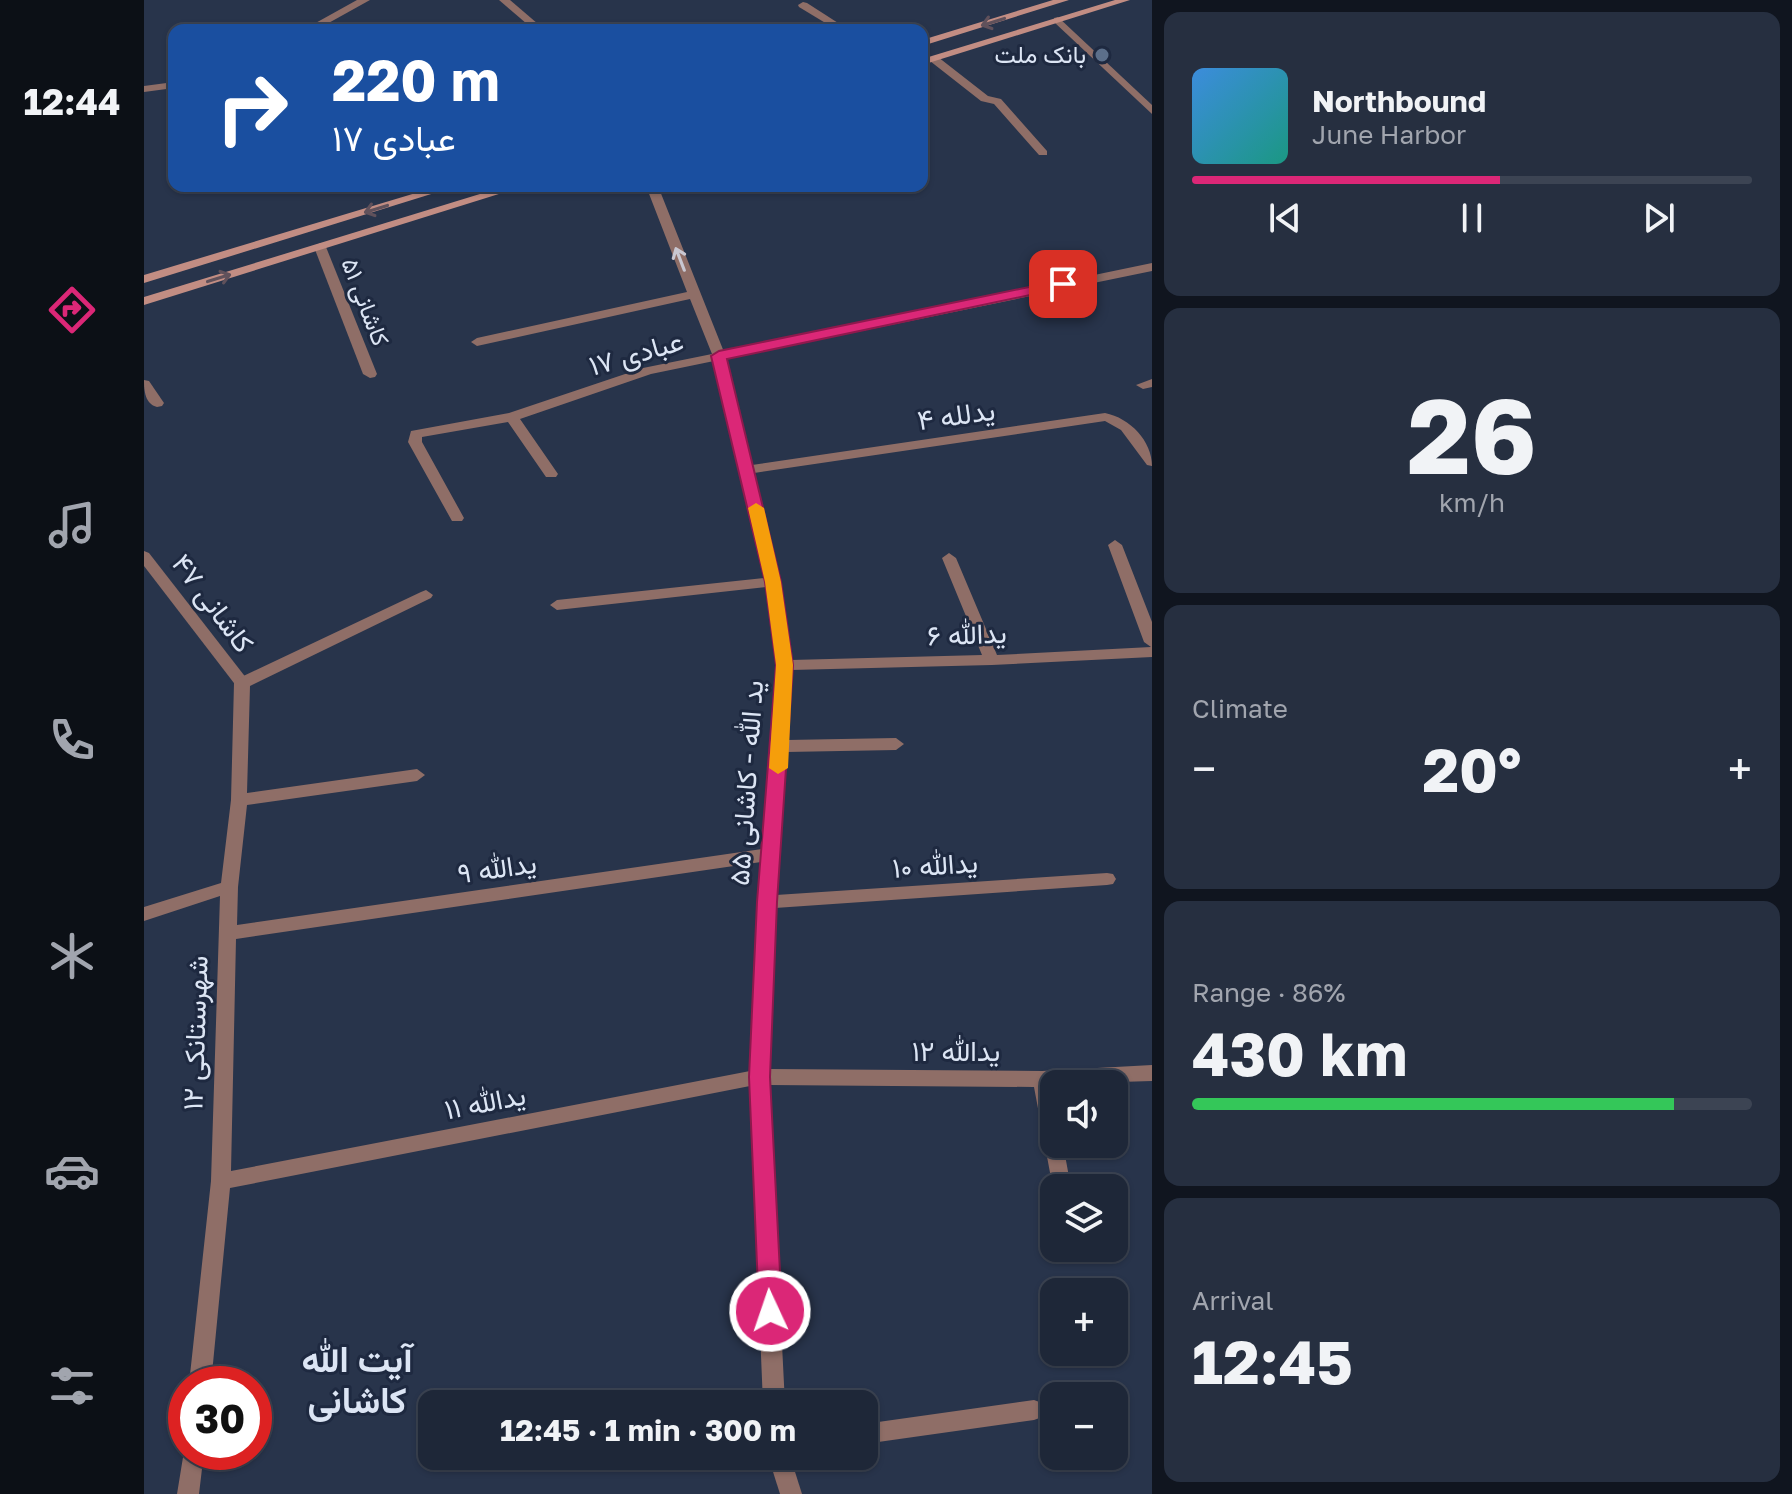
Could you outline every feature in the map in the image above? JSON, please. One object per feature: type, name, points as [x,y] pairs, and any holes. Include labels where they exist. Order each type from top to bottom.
[{"type":"main road","points":[[928,41],[1064,0]]},
{"type":"main road","points":[[928,60],[1125,0]]},
{"type":"main road","points":[[144,279],[431,192]]},
{"type":"main road","points":[[144,301],[499,192]]},
{"type":"street","points":[[319,24],[365,0]]},
{"type":"street","points":[[504,0],[533,24]]},
{"type":"street","points":[[803,5],[834,24]]},
{"type":"street","points":[[1058,20],[1152,111]]},
{"type":"street","points":[[928,60],[985,99],[997,101],[1043,153]]},
{"type":"street","points":[[144,89],[168,86]]},
{"type":"street","name":"ید الله - کاشانی ۵۵","points":[[654,192],[719,356],[773,582],[784,665],[767,902],[759,1077],[773,1390]]},
{"type":"street","name":"کاشانی ۵۱","points":[[320,247],[370,374]]},
{"type":"street","name":"عبادی ۱۷","points":[[457,518],[415,442],[416,434],[512,417],[648,371],[1152,267]]},
{"type":"street","points":[[477,342],[694,294]]},
{"type":"street","points":[[144,384],[157,403]]},
{"type":"street","points":[[512,417],[551,474]]},
{"type":"street","name":"یدلله ۴","points":[[747,470],[1105,417],[1112,417],[1122,424],[1152,462]]},
{"type":"street","points":[[1115,545],[1152,642]]},
{"type":"street","name":"کاشانی ۴۷","points":[[144,556],[242,683]]},
{"type":"street","points":[[949,558],[992,660]]},
{"type":"street","points":[[557,605],[773,582]]},
{"type":"street","points":[[242,683],[426,595]]},
{"type":"street","name":"یدالله ۶","points":[[784,665],[1152,652]]},
{"type":"street","name":"شهرستانکی ۱۲","points":[[202,1366],[221,1181],[229,887],[239,800],[242,683]]},
{"type":"street","points":[[780,746],[896,744]]},
{"type":"street","points":[[239,800],[417,775]]},
{"type":"street","name":"یدالله ۹","points":[[228,933],[772,854]]},
{"type":"street","name":"یدالله ۱۰","points":[[767,902],[1107,879]]},
{"type":"street","points":[[144,914],[229,887]]},
{"type":"street","name":"یدالله ۱۲","points":[[1128,1074],[1152,1073]]},
{"type":"street","name":"یدالله ۱۲","points":[[759,1077],[1040,1079]]},
{"type":"street","name":"یدالله ۱۱","points":[[221,1181],[759,1077]]},
{"type":"street","points":[[878,1432],[1034,1410]]},
{"type":"street","points":[[188,1494],[191,1470]]},
{"type":"street","points":[[783,1470],[791,1494]]},
{"type":"slow traffic","points":[[756,508],[773,582],[784,665],[778,768]]},
{"type":"place","name":"بانک ملت","points":[[1102,55]]},
{"type":"district","name":"آیت الله کاشانی","points":[[357,1380]]},
{"type":"route","points":[[770,1311],[759,1077],[767,902],[784,665],[773,582],[719,356],[1063,284]]}]
